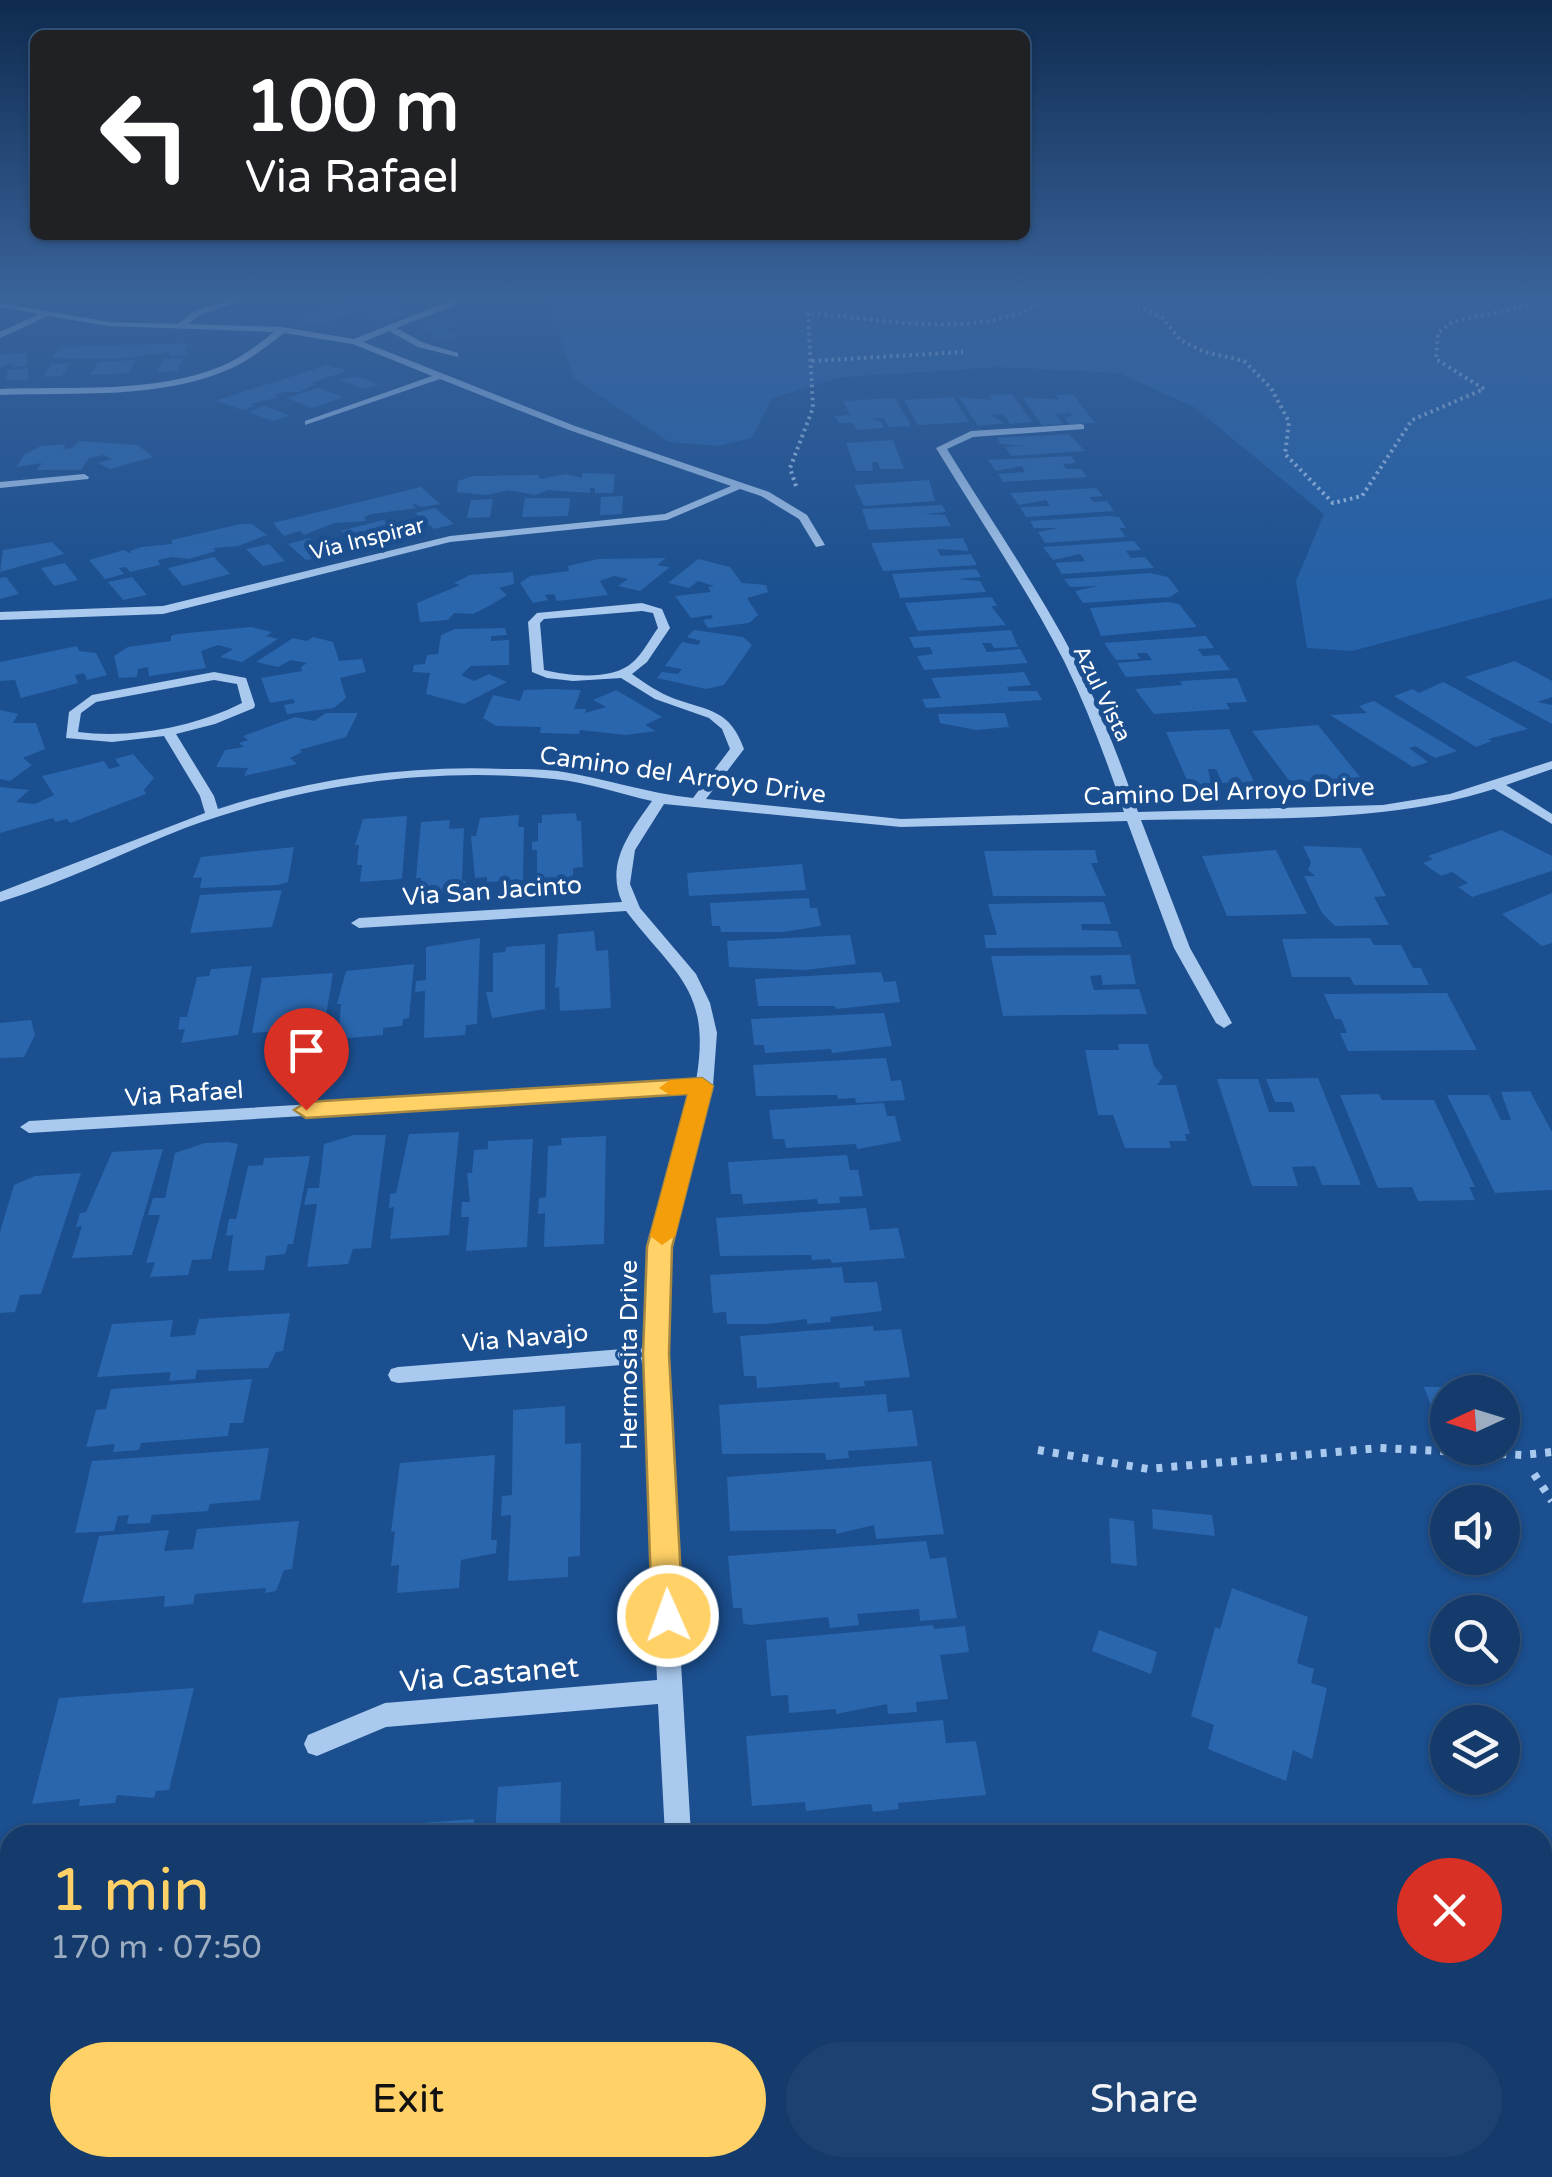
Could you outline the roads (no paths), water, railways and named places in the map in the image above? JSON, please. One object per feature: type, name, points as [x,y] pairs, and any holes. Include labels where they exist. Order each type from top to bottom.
[{"type":"street","points":[[308,423],[374,400]]},
{"type":"street","points":[[501,400],[741,485],[781,503],[804,517],[820,546]]},
{"type":"street","name":"Azul Vista","points":[[1081,428],[971,434],[941,448],[1084,690],[1136,816],[1196,984],[1224,1023]]},
{"type":"street","points":[[0,485],[84,477]]},
{"type":"street","name":"Via Inspirar","points":[[0,616],[163,610],[450,538],[648,520],[741,485]]},
{"type":"street","points":[[624,674],[636,666],[664,628],[654,607],[552,613],[534,622],[538,672],[563,678],[624,674],[668,701],[711,711],[724,720],[737,749],[696,803]]},
{"type":"street","points":[[214,676],[242,680],[249,705],[230,716],[167,730],[97,741],[71,735],[74,712],[92,699],[214,676]]},
{"type":"street","points":[[167,730],[207,796],[212,814]]},
{"type":"street","name":"Camino Del Arroyo Drive","points":[[901,822],[1383,809],[1452,798],[1552,765]]},
{"type":"street","name":"Camino del Arroyo Drive","points":[[0,897],[212,814],[341,782],[458,771],[557,776],[660,799],[901,822]]},
{"type":"street","points":[[1496,784],[1552,820]]},
{"type":"street","points":[[627,906],[622,875],[628,848],[660,799]]},
{"type":"street","name":"Via San Jacinto","points":[[360,923],[627,906]]},
{"type":"street","name":"Hermosita Drive","points":[[627,906],[677,958],[697,993],[709,1033],[702,1086],[660,1247],[656,1354],[678,1825]]},
{"type":"street","name":"Via Rafael","points":[[29,1127],[702,1086]]},
{"type":"street","name":"Via Navajo","points":[[398,1374],[656,1354]]},
{"type":"street","name":"Via Castanet","points":[[317,1744],[385,1714],[671,1691]]}]
